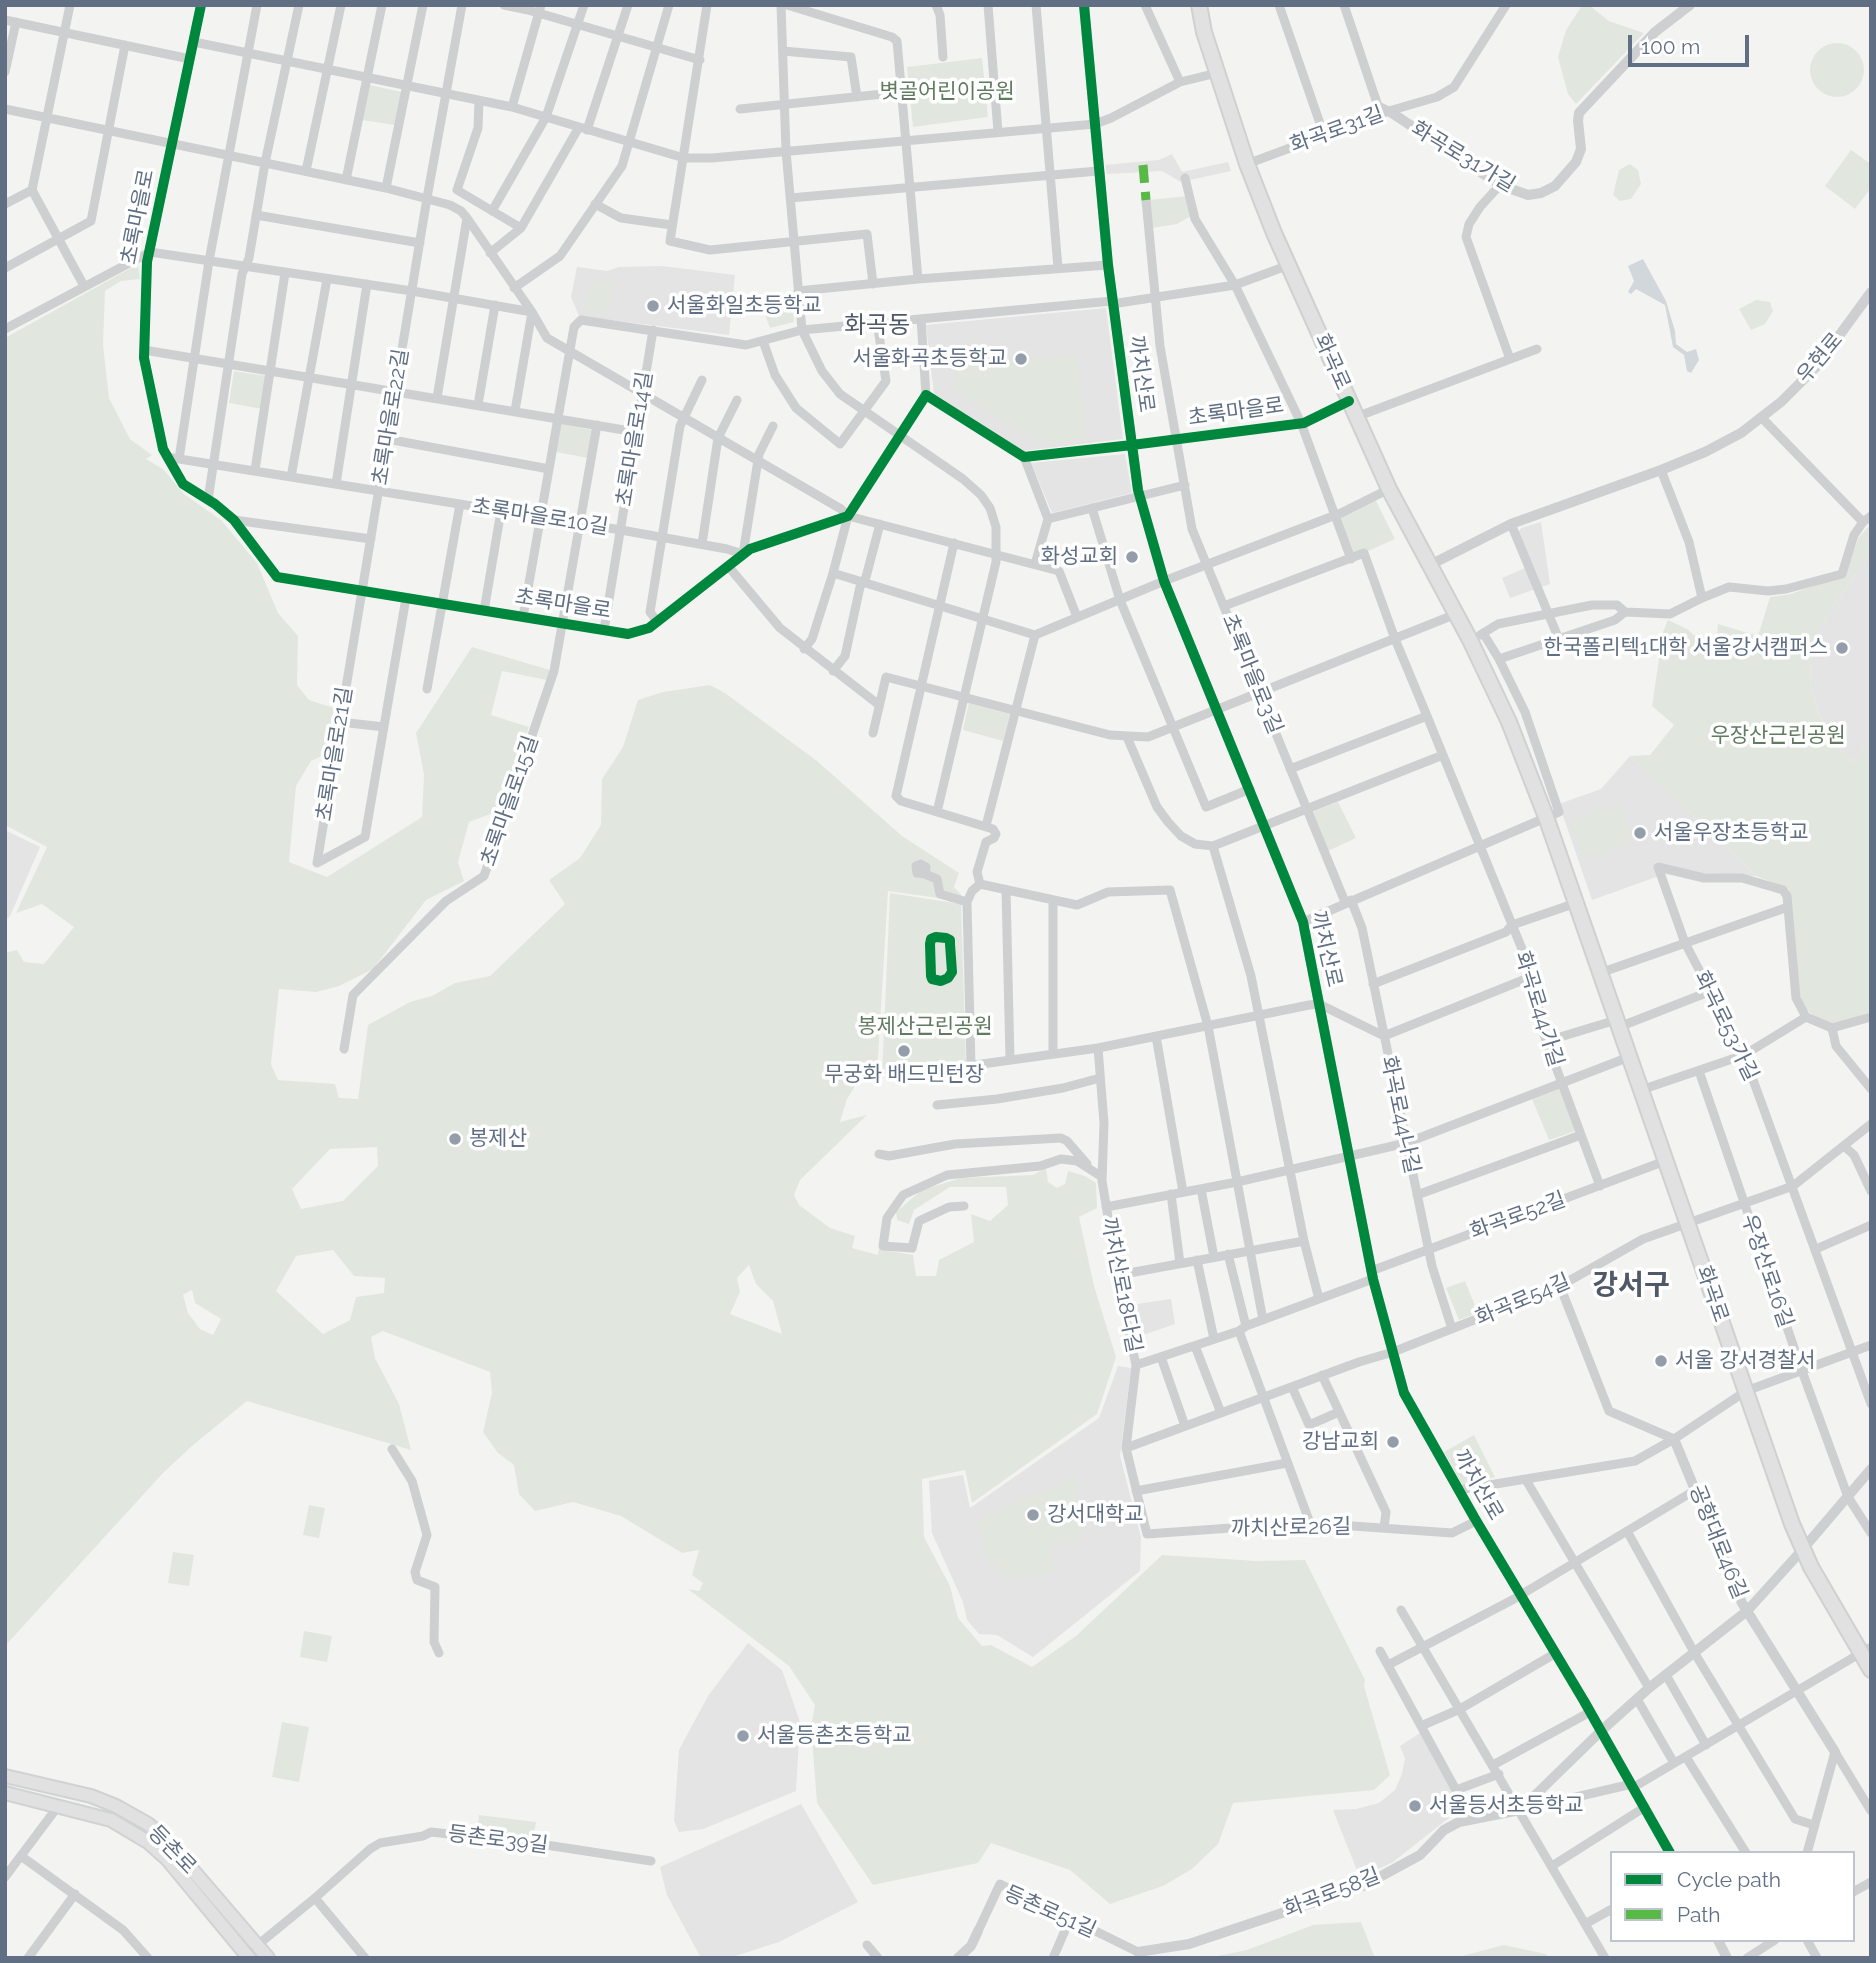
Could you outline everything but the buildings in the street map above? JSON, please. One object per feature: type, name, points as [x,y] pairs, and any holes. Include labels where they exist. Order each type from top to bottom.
[{"type":"main road","name":"화곡로","points":[[1199,5],[1204,32],[1247,164],[1289,265],[1390,489],[1456,614],[1477,637],[1546,817],[1803,1549],[1811,1567],[1866,1650],[1871,1670]]},
{"type":"main road","name":"등촌로","points":[[5,1776],[91,1796],[148,1824],[166,1839],[268,1958]]},
{"type":"main road","name":"등촌로","points":[[5,1793],[111,1820],[148,1842],[167,1859],[246,1957]]},
{"type":"street","points":[[70,5],[32,190],[84,286]]},
{"type":"street","name":"초록마을로","points":[[201,5],[150,252],[145,284],[144,350],[163,449],[183,485],[208,499],[234,520],[277,577],[628,634],[649,628],[743,554],[848,516]]},
{"type":"street","points":[[179,459],[209,261],[257,5]]},
{"type":"street","points":[[208,499],[242,274],[299,5]]},
{"type":"street","points":[[306,172],[341,5]]},
{"type":"street","points":[[346,180],[382,5]]},
{"type":"street","points":[[386,188],[423,5]]},
{"type":"street","name":"초록마을로22길","points":[[362,591],[462,5]]},
{"type":"street","points":[[504,5],[540,9],[578,24],[700,60]]},
{"type":"street","points":[[492,211],[546,117],[584,5]]},
{"type":"street","points":[[490,253],[521,228],[583,128],[619,36],[628,5]]},
{"type":"street","points":[[514,288],[560,256],[622,166],[670,5]]},
{"type":"street","points":[[707,5],[670,241],[710,250],[867,234],[873,284]]},
{"type":"street","points":[[781,5],[786,151],[802,330],[822,371],[840,394],[963,479],[981,495],[990,508],[996,527],[996,562],[937,812]]},
{"type":"street","points":[[787,5],[892,37],[897,41],[918,279]]},
{"type":"street","points":[[936,5],[940,15],[943,57]]},
{"type":"street","points":[[988,5],[998,132]]},
{"type":"street","points":[[1036,5],[1058,268]]},
{"type":"street","name":"까치산로","points":[[1084,5],[1112,303],[1140,496],[1164,581],[1303,922],[1372,1275],[1404,1393],[1670,1851]]},
{"type":"street","points":[[1145,5],[1180,82]]},
{"type":"street","points":[[1279,5],[1324,135]]},
{"type":"street","points":[[1344,5],[1378,106],[1389,111]]},
{"type":"street","name":"화곡로31길","points":[[1247,164],[1389,111],[1437,97],[1454,86],[1506,5]]},
{"type":"street","name":"화곡로31가길","points":[[1389,111],[1500,185],[1528,195],[1541,193],[1555,186],[1576,162],[1581,149],[1579,113],[1655,32],[1690,5]]},
{"type":"street","points":[[512,107],[540,9]]},
{"type":"street","points":[[5,20],[190,59]]},
{"type":"street","points":[[5,72],[16,22]]},
{"type":"street","points":[[194,42],[512,107],[684,158],[712,158],[1095,124],[1180,82],[1217,73]]},
{"type":"street","points":[[5,268],[91,221],[125,45]]},
{"type":"street","points":[[783,51],[851,57],[857,97]]},
{"type":"street","points":[[740,109],[902,92]]},
{"type":"street","points":[[479,101],[478,128],[457,190],[521,228]]},
{"type":"street","points":[[5,109],[386,188],[450,205],[467,218],[547,338],[569,353],[841,509],[848,516],[1059,571],[1077,617]]},
{"type":"street","points":[[790,198],[1098,171]]},
{"type":"street","points":[[1185,178],[1195,219],[1235,285],[1301,423]]},
{"type":"street","points":[[1500,185],[1480,207],[1469,224],[1466,237],[1510,359]]},
{"type":"street","points":[[5,204],[32,190]]},
{"type":"street","name":"초록마을로3길","points":[[1146,200],[1160,346],[1192,529],[1290,769],[1348,901]]},
{"type":"street","points":[[595,204],[621,218],[672,225]]},
{"type":"street","points":[[256,215],[420,243]]},
{"type":"street","points":[[437,398],[467,218]]},
{"type":"street","points":[[5,329],[150,252],[412,291],[532,312]]},
{"type":"street","points":[[798,291],[1108,265]]},
{"type":"street","points":[[523,617],[574,327],[581,320],[746,345],[802,330],[1156,298],[1235,285],[1289,265]]},
{"type":"street","points":[[255,470],[285,273]]},
{"type":"street","points":[[291,477],[327,279]]},
{"type":"street","points":[[336,484],[367,284]]},
{"type":"street","name":"우현로","points":[[1430,565],[1511,524],[1661,470],[1705,452],[1741,433],[1781,402],[1817,366],[1871,292]]},
{"type":"street","points":[[478,405],[495,305]]},
{"type":"street","points":[[515,411],[532,312]]},
{"type":"street","points":[[804,649],[812,639],[834,573],[848,516],[926,395],[921,319]]},
{"type":"street","points":[[763,341],[775,376],[796,408],[840,444],[886,381],[877,322]]},
{"type":"street","name":"초록마을로14길","points":[[604,630],[653,330]]},
{"type":"street","points":[[1356,417],[1537,349]]},
{"type":"street","points":[[144,350],[636,432]]},
{"type":"street","points":[[657,621],[650,612],[683,418],[702,380]]},
{"type":"street","points":[[926,395],[1024,457],[1048,519],[1035,564]]},
{"type":"street","points":[[702,544],[718,438],[737,400]]},
{"type":"street","name":"초록마을로","points":[[1024,457],[1301,423],[1349,401]]},
{"type":"street","points":[[1303,922],[1559,812],[1525,712],[1499,659],[1477,637],[1498,625],[1592,605],[1617,605],[1625,612],[1670,614],[1702,597],[1729,587],[1768,591],[1786,589],[1842,574],[1854,535],[1867,519],[1761,417]]},
{"type":"street","name":"초록마을로","points":[[1301,423],[1351,559]]},
{"type":"street","name":"초록마을로15길","points":[[344,1049],[353,995],[446,901],[484,876],[554,671],[597,425]]},
{"type":"street","points":[[743,554],[759,454],[772,426]]},
{"type":"street","points":[[387,439],[549,468]]},
{"type":"street","name":"초록마을로10길","points":[[167,457],[580,523],[702,544],[743,554]]},
{"type":"street","points":[[1661,470],[1689,542],[1702,597]]},
{"type":"street","points":[[1048,519],[1185,485]]},
{"type":"street","points":[[834,573],[1035,635],[1164,581],[1335,515],[1390,489]]},
{"type":"street","points":[[427,689],[460,504]]},
{"type":"street","points":[[1092,508],[1120,600],[1206,807],[1250,789]]},
{"type":"street","name":"초록마을로","points":[[484,611],[501,511]]},
{"type":"street","points":[[234,520],[371,539]]},
{"type":"street","points":[[833,671],[845,656],[862,582],[866,577],[880,524]]},
{"type":"street","points":[[1511,524],[1558,637]]},
{"type":"street","points":[[954,543],[896,796],[901,801],[993,829],[996,834],[986,842],[977,872],[980,884]]},
{"type":"street","name":"화곡로44가길","points":[[1351,559],[1364,553],[1395,639],[1533,976],[1547,1041],[1600,1186]]},
{"type":"street","points":[[1224,606],[1351,559]]},
{"type":"street","points":[[728,566],[780,628],[879,705]]},
{"type":"street","name":"초록마을로21길","points":[[362,591],[317,863],[365,837],[384,727]]},
{"type":"street","points":[[340,722],[384,727],[406,598]]},
{"type":"street","points":[[1499,659],[1615,620],[1625,612]]},
{"type":"street","points":[[873,733],[886,677],[1110,735],[1148,737],[1456,614]]},
{"type":"street","points":[[986,826],[1035,635]]},
{"type":"street","points":[[1290,769],[1427,716]]},
{"type":"street","points":[[1127,737],[1157,807],[1168,822],[1181,836],[1195,844],[1213,846],[1443,755]]},
{"type":"street","points":[[1213,846],[1251,976],[1304,1241],[1319,1299]]},
{"type":"street","name":"화곡로53가길","points":[[1788,907],[1787,895],[1783,890],[1742,878],[1704,878],[1658,867],[1685,943],[1744,1055],[1871,1404]]},
{"type":"street","points":[[925,874],[937,879],[940,894],[967,902]]},
{"type":"street","points":[[980,884],[1077,905],[1108,892],[1170,890],[1208,1026],[1263,1320]]},
{"type":"street","points":[[971,1066],[967,902],[972,891],[980,884]]},
{"type":"street","points":[[1006,890],[1010,1060]]},
{"type":"street","points":[[1053,900],[1053,1054]]},
{"type":"street","name":"화곡로44나길","points":[[1348,901],[1362,928],[1428,1248],[1452,1329]]},
{"type":"street","points":[[1373,984],[1506,932],[1512,925],[1576,903]]},
{"type":"street","points":[[1600,973],[1788,907],[1796,998],[1806,1017],[1832,1028],[1871,1017]]},
{"type":"street","points":[[924,1072],[1098,1048],[1319,1004],[1384,1036],[1533,976]]},
{"type":"street","points":[[1547,1041],[1618,1023],[1711,991]]},
{"type":"street","points":[[1641,1090],[1744,1055],[1806,1017]]},
{"type":"street","points":[[1832,1028],[1836,1046],[1871,1089]]},
{"type":"street","points":[[1156,1036],[1183,1192]]},
{"type":"street","name":"까치산로18다길","points":[[1098,1048],[1104,1123],[1102,1177],[1136,1365],[1126,1448],[1136,1490]]},
{"type":"street","points":[[1106,1207],[1237,1182],[1406,1143],[1629,1057]]},
{"type":"street","name":"우장산로16길","points":[[1699,1071],[1848,1497],[1871,1533]]},
{"type":"street","points":[[937,1105],[997,1099],[1063,1088],[1100,1078]]},
{"type":"street","name":"화곡로54길","points":[[1126,1448],[1452,1329],[1560,1286],[1643,1239],[1793,1186],[1871,1124]]},
{"type":"street","points":[[1417,1195],[1581,1135]]},
{"type":"street","points":[[879,1154],[889,1156],[955,1144],[1061,1138],[1067,1141],[1093,1170]]},
{"type":"street","points":[[1844,1146],[1854,1155],[1871,1191]]},
{"type":"street","points":[[964,1206],[949,1207],[919,1220],[912,1248],[883,1246],[887,1218],[903,1195],[947,1175],[1041,1167],[1061,1159],[1077,1161],[1102,1177]]},
{"type":"street","name":"화곡로52길","points":[[1136,1365],[1242,1329],[1319,1299],[1428,1248],[1665,1161]]},
{"type":"street","points":[[1201,1189],[1214,1257]]},
{"type":"street","points":[[1171,1194],[1180,1263]]},
{"type":"street","points":[[1816,1249],[1871,1225]]},
{"type":"street","points":[[1118,1275],[1304,1241]]},
{"type":"street","points":[[1228,1254],[1242,1329],[1262,1398],[1310,1523]]},
{"type":"street","points":[[1197,1260],[1214,1339]]},
{"type":"street","points":[[1560,1286],[1609,1411],[1674,1439]]},
{"type":"street","points":[[1459,1490],[1635,1461],[1674,1439],[1746,1391],[1871,1345]]},
{"type":"street","points":[[1195,1346],[1221,1413]]},
{"type":"street","points":[[1161,1357],[1185,1426]]},
{"type":"street","points":[[1322,1376],[1386,1512],[1384,1528]]},
{"type":"street","points":[[1292,1387],[1309,1425],[1339,1412]]},
{"type":"street","name":"공항대로46길","points":[[1674,1439],[1747,1611],[1835,1752]]},
{"type":"street","points":[[392,1449],[412,1481],[426,1535],[415,1572],[417,1580],[435,1587],[434,1642],[439,1653]]},
{"type":"street","points":[[1136,1490],[1287,1463]]},
{"type":"street","points":[[1520,1810],[1649,1688],[1747,1611],[1871,1469]]},
{"type":"street","points":[[1526,1480],[1649,1688]]},
{"type":"street","points":[[1388,1665],[1520,1594],[1697,1489]]},
{"type":"street","name":"까치산로26길","points":[[1136,1490],[1147,1534],[1276,1528],[1310,1523],[1452,1533],[1476,1521]]},
{"type":"street","points":[[1627,1531],[1694,1652],[1795,1819],[1814,1825]]},
{"type":"street","points":[[1401,1610],[1605,1958]]},
{"type":"street","points":[[1520,1810],[1633,1786],[1866,1650]]},
{"type":"street","points":[[1380,1651],[1456,1790],[1499,1774]]},
{"type":"street","points":[[1421,1726],[1460,1709],[1556,1653]]},
{"type":"street","points":[[1666,1675],[1706,1745]]},
{"type":"street","points":[[1637,1699],[1674,1763]]},
{"type":"street","points":[[1493,1765],[1590,1712]]},
{"type":"street","points":[[1835,1752],[1871,1811]]},
{"type":"street","points":[[1808,1851],[1835,1752]]},
{"type":"street","points":[[1686,1756],[1745,1851]]},
{"type":"street","points":[[5,1877],[53,1813],[56,1804]]},
{"type":"street","points":[[1552,1866],[1645,1807]]},
{"type":"street","name":"화곡로58길","points":[[1138,1952],[1189,1944],[1363,1886],[1420,1855],[1444,1830],[1459,1822],[1520,1810]]},
{"type":"street","name":"등촌로39길","points":[[246,1957],[380,1843],[432,1832],[651,1861]]},
{"type":"street","points":[[21,1856],[123,1930],[148,1958]]},
{"type":"street","points":[[1855,1891],[1871,1882]]},
{"type":"street","name":"등촌로51길","points":[[958,1958],[971,1946],[1000,1884],[1138,1952]]},
{"type":"street","points":[[28,1958],[75,1894]]},
{"type":"street","points":[[315,1898],[365,1958]]},
{"type":"street","points":[[1585,1924],[1610,1910]]},
{"type":"street","points":[[1053,1958],[1070,1919]]},
{"type":"street","points":[[1719,1942],[1727,1958]]},
{"type":"street","points":[[1747,1958],[1772,1942]]},
{"type":"street","points":[[1808,1942],[1817,1958]]},
{"type":"street","points":[[867,1945],[878,1958]]},
{"type":"shaded area","points":[[1172,154],[1182,172],[1228,162],[1231,171],[1181,182],[1162,171],[1107,174],[1105,165],[1159,160]]},
{"type":"shaded area","points":[[1643,259],[1666,301],[1676,344],[1687,352],[1696,349],[1699,360],[1691,373],[1687,371],[1684,355],[1673,347],[1665,305],[1636,289],[1631,294],[1628,292],[1634,281],[1628,266]]},
{"type":"shaded area","name":"서울화일초등학교","points":[[662,266],[735,275],[729,335],[579,316],[571,297],[577,267],[607,271],[619,267]]},
{"type":"shaded area","name":"서울화곡초등학교","points":[[1106,308],[1123,439],[1023,451],[934,394],[926,325]]},
{"type":"shaded area","points":[[1125,454],[1132,493],[1052,513],[1031,463]]},
{"type":"shaded area","points":[[1541,522],[1550,584],[1510,598],[1502,578],[1532,565],[1518,532],[1521,528]]},
{"type":"shaded area","name":"한국폴리텍1대학 서울강서캠퍼스","points":[[1871,553],[1871,738],[1854,762],[1837,747],[1818,712],[1811,687],[1810,662],[1818,634],[1830,610]]},
{"type":"shaded area","name":"서울우장초등학교","points":[[1630,756],[1756,876],[1701,873],[1655,862],[1659,876],[1592,900],[1559,804],[1601,789]]},
{"type":"shaded area","points":[[5,830],[40,847],[10,916],[5,920]]},
{"type":"shaded area","points":[[1171,1299],[1175,1324],[1137,1337],[1130,1305]]},
{"type":"shaded area","name":"강서대학교","points":[[1118,1366],[1131,1368],[1120,1456],[1141,1537],[1140,1571],[1033,1657],[997,1635],[979,1634],[967,1620],[963,1602],[932,1533],[929,1481],[963,1475],[970,1508],[1099,1418]]},
{"type":"shaded area","name":"서울등촌초등학교","points":[[748,1643],[782,1670],[800,1722],[796,1791],[703,1829],[679,1832],[674,1821],[679,1750],[708,1696]]},
{"type":"shaded area","name":"서울등서초등학교","points":[[1420,1733],[1465,1811],[1450,1817],[1393,1862],[1360,1878],[1333,1810],[1356,1809],[1379,1803],[1395,1790],[1405,1758],[1400,1746]]},
{"type":"shaded area","points":[[801,1804],[858,1902],[779,1942],[729,1958],[701,1958],[667,1895],[660,1867]]},
{"type":"green space","points":[[1590,6],[1609,21],[1644,33],[1576,104],[1568,94],[1558,57],[1566,30],[1581,7]]},
{"type":"green space","points":[[1837,43],[1856,51],[1864,70],[1856,89],[1837,97],[1818,89],[1810,70],[1818,51]]},
{"type":"green space","name":"볏골어린이공원","points":[[982,58],[988,117],[913,127],[907,67]]},
{"type":"green space","points":[[369,85],[402,92],[395,125],[362,120]]},
{"type":"green space","points":[[1851,150],[1871,164],[1871,188],[1855,209],[1825,186]]},
{"type":"green space","points":[[1630,164],[1638,170],[1641,184],[1631,199],[1620,201],[1613,195],[1619,170]]},
{"type":"green space","points":[[1188,196],[1193,215],[1177,224],[1152,228],[1149,200]]},
{"type":"green space","points":[[138,264],[140,279],[121,281],[105,291],[103,345],[109,398],[130,439],[152,455],[146,459],[163,469],[184,494],[221,520],[257,563],[278,613],[298,636],[297,685],[309,700],[334,708],[324,755],[311,761],[296,786],[289,862],[327,877],[422,817],[424,775],[416,733],[472,647],[550,670],[547,680],[502,671],[491,715],[529,727],[501,810],[469,822],[458,862],[464,881],[426,900],[373,969],[339,986],[316,992],[279,989],[271,1064],[278,1080],[335,1084],[339,1098],[358,1099],[368,1025],[410,1002],[432,996],[455,983],[490,976],[565,904],[549,880],[580,858],[601,825],[602,779],[623,747],[638,700],[663,692],[710,685],[725,693],[817,761],[902,836],[959,873],[954,887],[963,897],[960,901],[888,891],[877,1074],[862,1075],[847,1099],[840,1122],[867,1115],[800,1180],[794,1195],[799,1205],[830,1228],[855,1236],[852,1248],[878,1255],[879,1249],[913,1255],[916,1276],[936,1276],[939,1260],[974,1242],[971,1214],[990,1221],[1008,1205],[1006,1187],[950,1187],[914,1210],[909,1224],[897,1220],[896,1212],[922,1190],[961,1178],[1033,1175],[1046,1168],[1048,1182],[1057,1188],[1065,1184],[1068,1171],[1085,1176],[1096,1183],[1097,1208],[1079,1217],[1094,1286],[1116,1357],[1097,1414],[972,1503],[965,1470],[922,1479],[924,1537],[950,1586],[958,1618],[982,1646],[991,1645],[1032,1667],[1076,1636],[1162,1555],[1257,1561],[1305,1560],[1365,1680],[1364,1686],[1390,1775],[1374,1790],[1233,1803],[1218,1844],[1192,1869],[1163,1886],[1110,1904],[1070,1870],[991,1843],[978,1863],[873,1885],[817,1803],[811,1726],[815,1705],[789,1666],[688,1589],[699,1591],[703,1583],[692,1575],[699,1550],[682,1553],[621,1516],[573,1502],[535,1511],[519,1494],[514,1465],[498,1453],[483,1432],[492,1393],[490,1372],[383,1331],[371,1337],[375,1358],[399,1404],[411,1450],[247,1401],[163,1473],[5,1646],[5,953],[17,950],[24,962],[44,964],[74,927],[42,904],[16,913],[47,847],[5,825],[5,338]],"holes":[[[377,1147],[378,1166],[343,1201],[301,1209],[292,1189],[330,1149]],[[333,1250],[354,1276],[385,1278],[384,1293],[356,1297],[350,1320],[323,1334],[276,1291],[296,1256]],[[749,1265],[756,1284],[773,1301],[782,1334],[730,1314],[740,1292],[737,1278]],[[192,1290],[195,1303],[221,1319],[213,1335],[200,1329],[188,1313],[183,1295]]]},
{"type":"green space","points":[[611,281],[608,313],[600,312],[600,315],[583,311],[591,286],[596,282]]},
{"type":"green space","points":[[792,294],[794,322],[770,328],[759,298]]},
{"type":"green space","points":[[1756,300],[1770,302],[1773,311],[1765,324],[1751,330],[1739,309]]},
{"type":"green space","points":[[1077,356],[1086,438],[1049,444],[1017,429],[981,407],[957,388],[954,363]]},
{"type":"green space","points":[[234,371],[267,376],[262,409],[229,403]]},
{"type":"green space","points":[[561,424],[593,430],[588,458],[556,452]]},
{"type":"green space","points":[[1375,499],[1395,539],[1353,555],[1340,518]]},
{"type":"green space","name":"우장산근린공원","points":[[1871,524],[1871,553],[1830,610],[1818,634],[1810,662],[1811,687],[1818,712],[1837,747],[1854,762],[1871,738],[1871,1012],[1831,1025],[1811,1014],[1803,1005],[1797,989],[1789,889],[1756,876],[1630,756],[1650,755],[1674,725],[1652,706],[1663,632],[1668,620],[1695,636],[1717,635],[1718,624],[1758,636],[1770,597],[1791,594],[1845,575],[1859,537]]},
{"type":"green space","points":[[969,702],[1010,713],[1003,741],[963,730]]},
{"type":"green space","points":[[1338,802],[1356,838],[1328,851],[1312,812]]},
{"type":"green space","points":[[1619,804],[1632,841],[1584,859],[1570,822]]},
{"type":"green space","name":"봉제산근린공원","points":[[890,893],[961,904],[966,1063],[882,1074]]},
{"type":"green space","points":[[1560,1088],[1576,1131],[1549,1140],[1532,1099]]},
{"type":"green space","points":[[1465,1281],[1478,1313],[1459,1320],[1446,1288]]},
{"type":"green space","points":[[1474,1435],[1495,1477],[1463,1486],[1444,1452]]},
{"type":"green space","points":[[1075,1478],[1085,1527],[1078,1533],[1075,1541],[1049,1548],[1056,1570],[1025,1578],[1014,1578],[999,1571],[987,1554],[976,1522]]},
{"type":"green space","points":[[309,1505],[325,1508],[319,1538],[303,1535]]},
{"type":"green space","points":[[173,1552],[194,1555],[189,1586],[168,1583]]},
{"type":"green space","points":[[304,1631],[332,1636],[327,1662],[300,1657]]},
{"type":"green space","points":[[282,1722],[309,1727],[299,1782],[272,1777]]},
{"type":"green space","points":[[479,1815],[536,1822],[532,1845],[476,1839]]},
{"type":"green space","points":[[1361,1922],[1375,1958],[1207,1958],[1247,1950],[1313,1925]]},
{"type":"green space","points":[[1504,1945],[1546,1954],[1548,1958],[1454,1958]]},
{"type":"marked path","points":[[1143,165],[1146,200]]},
{"type":"cycle path","points":[[201,5],[147,262],[144,358],[163,449],[183,484],[215,504],[234,520],[277,577],[628,634],[649,628],[750,549],[848,516],[926,395],[1024,457],[1304,423],[1349,401]]},
{"type":"cycle path","points":[[1084,5],[1108,265],[1138,490],[1164,581],[1303,922],[1373,1279],[1404,1393],[1669,1851]]},
{"type":"cycle path","points":[[936,937],[950,940],[952,972],[948,978],[941,981],[932,979],[931,976],[930,944],[931,939],[936,937]]},
{"type":"place","name":"서울화일초등학교","points":[[653,306]]},
{"type":"place","name":"서울화곡초등학교","points":[[1021,359]]},
{"type":"place","name":"화성교회","points":[[1132,557]]},
{"type":"place","name":"한국폴리텍1대학 서울강서캠퍼스","points":[[1842,648]]},
{"type":"place","name":"서울우장초등학교","points":[[1640,833]]},
{"type":"place","name":"무궁화 배드민턴장","points":[[904,1051]]},
{"type":"place","name":"봉제산","points":[[455,1139]]},
{"type":"place","name":"서울 강서경찰서","points":[[1661,1361]]},
{"type":"place","name":"강남교회","points":[[1393,1442]]},
{"type":"place","name":"강서대학교","points":[[1033,1515]]},
{"type":"place","name":"서울등촌초등학교","points":[[743,1736]]},
{"type":"place","name":"서울등서초등학교","points":[[1415,1806]]},
{"type":"district","name":"화곡동","points":[[877,326]]},
{"type":"district","name":"강서구","points":[[1631,1286]]}]
